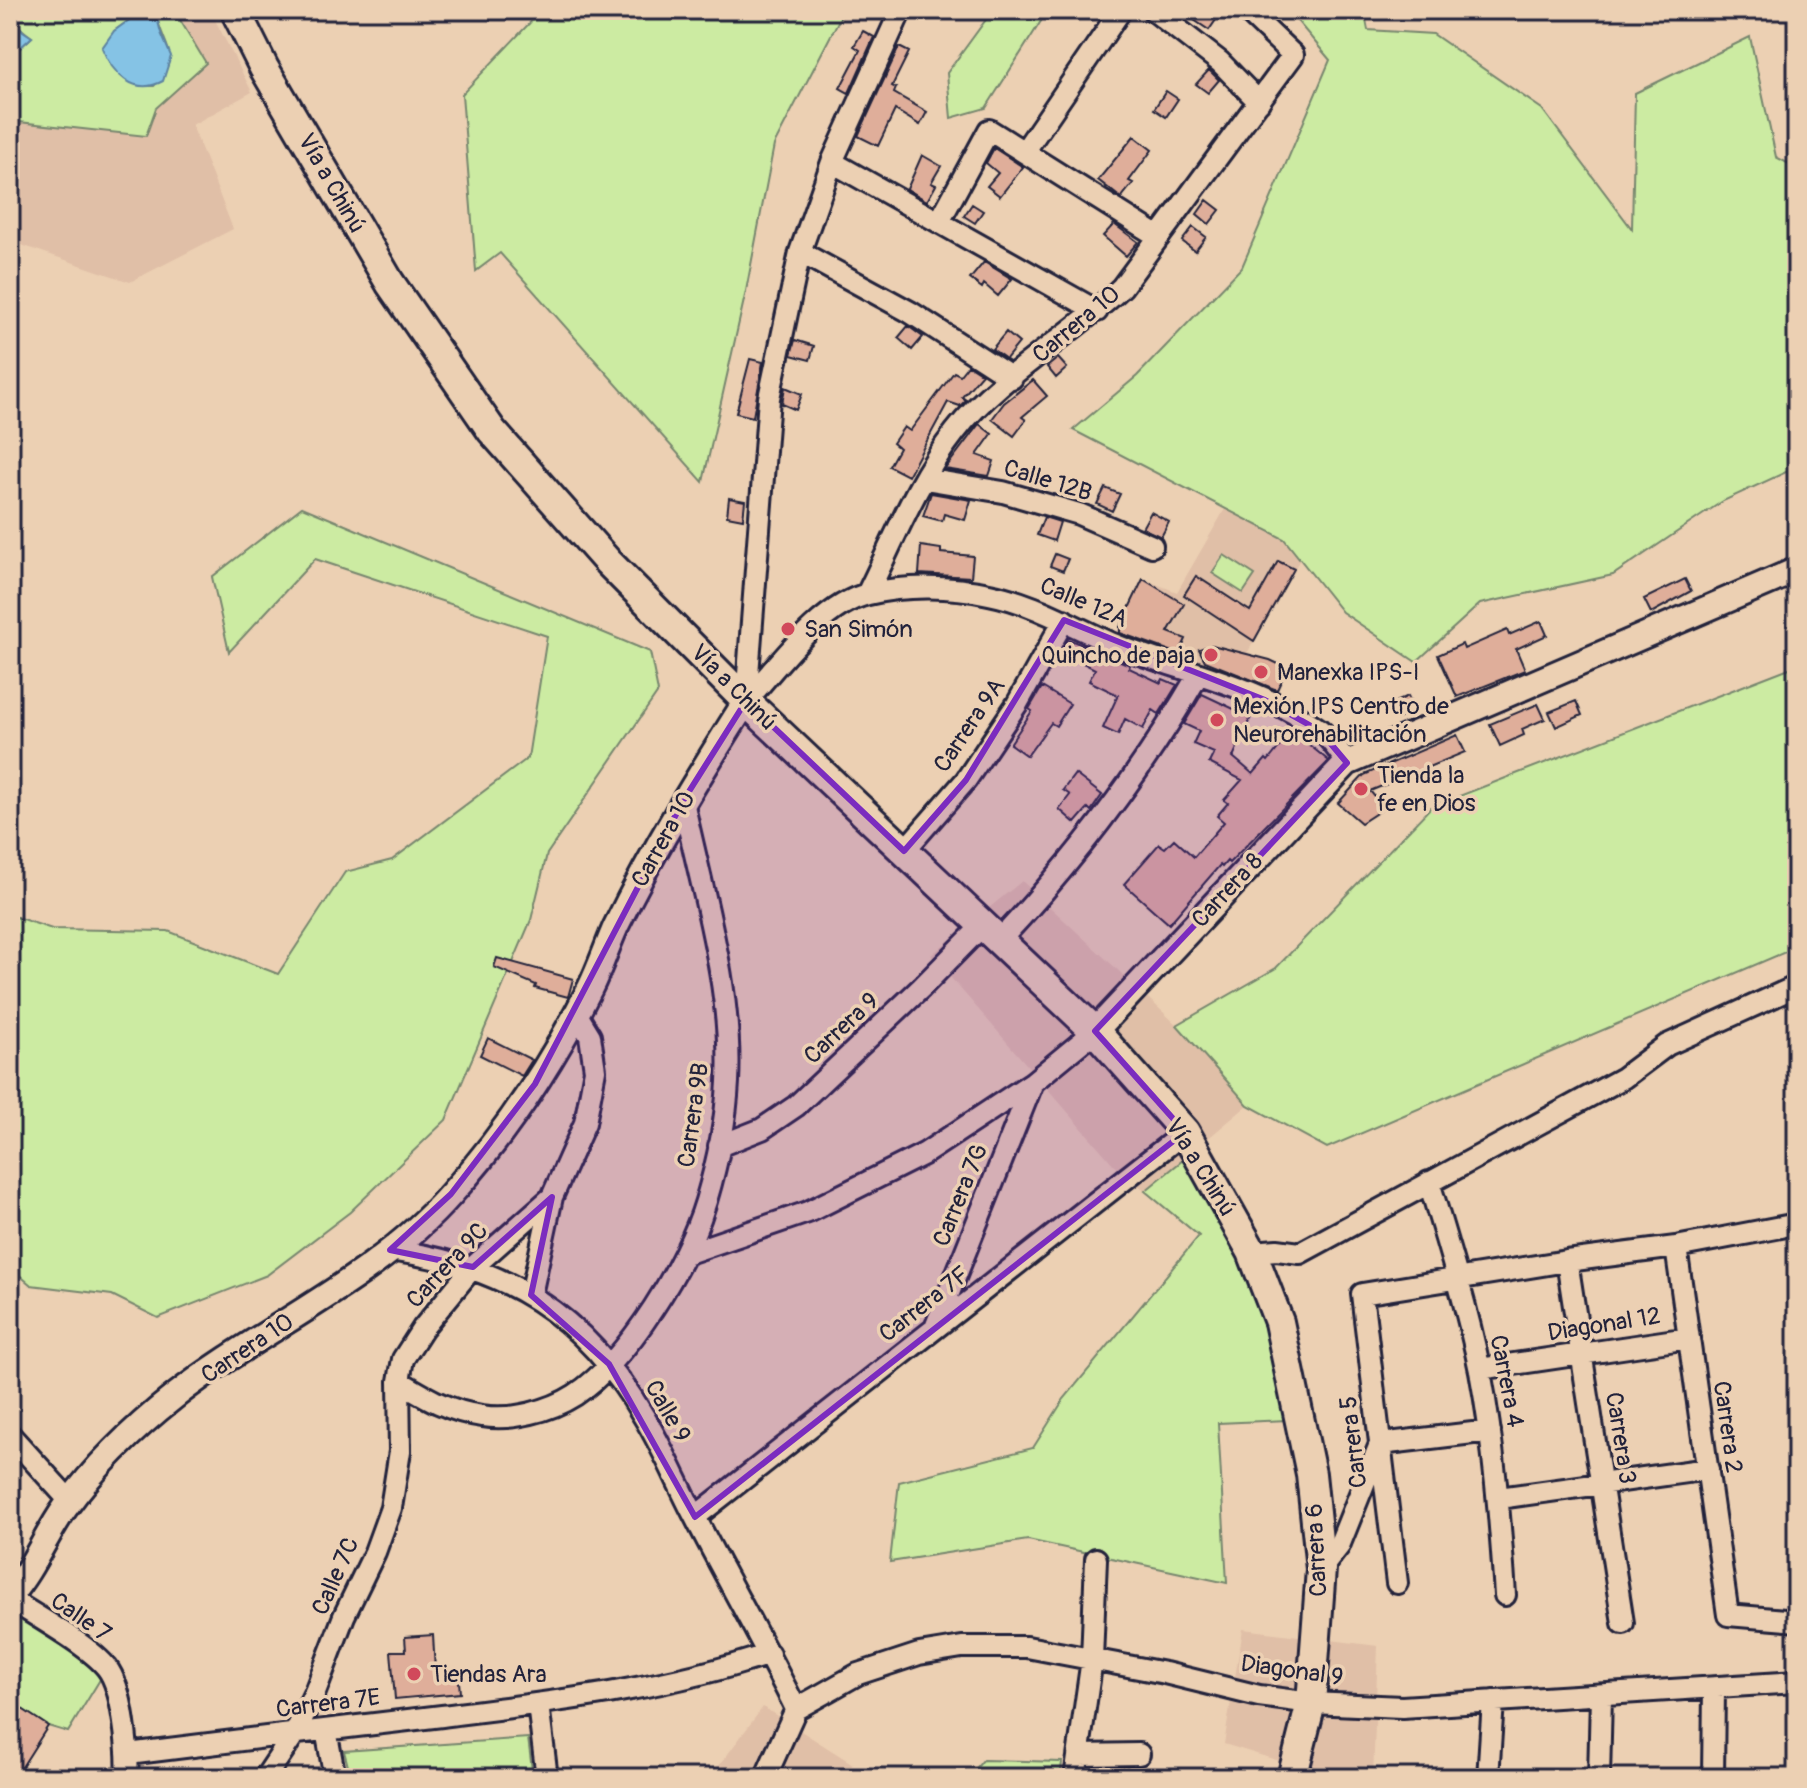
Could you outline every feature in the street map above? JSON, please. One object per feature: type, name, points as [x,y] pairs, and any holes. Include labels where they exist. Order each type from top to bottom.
[{"type":"main road","name":"Vía a Chinú","points":[[235,10],[264,68],[390,283],[492,431],[608,562],[746,701],[1095,1031],[1185,1132],[1252,1252],[1279,1322]]},
{"type":"main road","name":"Carrera 6","points":[[1279,1322],[1311,1474],[1321,1569],[1311,1703],[1292,1778]]},
{"type":"street","points":[[746,701],[769,398],[800,252],[832,162],[901,10]]},
{"type":"street","points":[[1024,152],[1121,10]]},
{"type":"street","points":[[1153,10],[1220,62],[1259,102]]},
{"type":"street","name":"Carrera 10","points":[[10,1597],[70,1501],[105,1457],[175,1396],[418,1229],[487,1151],[535,1084],[591,987],[616,927],[683,801],[746,701],[827,615],[844,603],[867,594],[925,479],[955,430],[984,400],[1097,311],[1122,287],[1293,55],[1246,10]]},
{"type":"street","points":[[939,222],[989,130],[1159,237]]},
{"type":"street","points":[[832,162],[1097,311]]},
{"type":"street","points":[[800,252],[910,312],[1012,378]]},
{"type":"street","name":"Calle 12B","points":[[925,479],[1018,496],[1079,514],[1152,546]]},
{"type":"street","name":"Carrera 8","points":[[685,1254],[808,1212],[924,1154],[1033,1082],[1095,1031],[1347,763],[1797,570]]},
{"type":"street","name":"Calle 12A","points":[[867,594],[939,588],[974,591],[1009,599],[1117,645],[1265,700],[1320,731],[1347,763]]},
{"type":"street","name":"Carrera 9A","points":[[904,851],[966,780],[1017,704],[1064,620]]},
{"type":"street","name":"Carrera 9","points":[[719,1146],[762,1129],[796,1106],[899,1009],[1048,888],[1097,827],[1165,731],[1198,675]]},
{"type":"street","name":"Carrera 9B","points":[[609,1364],[651,1311],[685,1254],[706,1202],[719,1146],[728,1082],[727,1015],[683,801]]},
{"type":"street","points":[[1252,1252],[1277,1250],[1300,1253],[1623,1078],[1667,1045],[1797,986]]},
{"type":"street","name":"Carrera 9C","points":[[531,1295],[552,1197],[585,1123],[595,1070],[590,1036],[576,1013]]},
{"type":"street","name":"Carrera 7G","points":[[935,1328],[1033,1082]]},
{"type":"street","name":"Carrera 7F","points":[[695,1517],[1185,1132]]},
{"type":"street","name":"Carrera 4","points":[[1429,1182],[1459,1280],[1480,1369],[1499,1498],[1505,1595]]},
{"type":"street","name":"Carrera 9C","points":[[399,1381],[403,1359],[473,1267],[552,1197]]},
{"type":"street","points":[[1459,1280],[1567,1261],[1676,1247],[1797,1224]]},
{"type":"street","name":"Carrera 2","points":[[1676,1247],[1728,1615],[1797,1621]]},
{"type":"street","name":"Calle 9","points":[[390,1250],[434,1256],[473,1267],[531,1295],[573,1326],[609,1364],[644,1417],[796,1709]]},
{"type":"street","name":"Carrera 3","points":[[1567,1261],[1623,1623]]},
{"type":"street","name":"Carrera 5","points":[[1397,1583],[1362,1294],[1459,1280]]},
{"type":"street","name":"Diagonal 12","points":[[1480,1369],[1689,1338]]},
{"type":"street","points":[[399,1381],[439,1406],[485,1417],[531,1413],[574,1395],[609,1364]]},
{"type":"street","name":"Calle 7C","points":[[265,1778],[295,1733],[315,1692],[391,1508],[400,1451],[399,1381]]},
{"type":"street","points":[[1321,1569],[1339,1546],[1380,1444],[1490,1431]]},
{"type":"street","points":[[10,1435],[70,1501]]},
{"type":"street","points":[[1499,1498],[1708,1469]]},
{"type":"street","points":[[1075,1778],[1092,1659],[1096,1559]]},
{"type":"street","name":"Calle 7","points":[[10,1597],[98,1658],[110,1671],[116,1687],[128,1754],[127,1778]]},
{"type":"street","name":"Diagonal 9","points":[[796,1709],[858,1674],[919,1654],[962,1647],[1027,1647],[1165,1673],[1259,1696],[1311,1703],[1402,1707],[1797,1682]]},
{"type":"street","name":"Carrera 7E","points":[[128,1754],[538,1704],[666,1683],[722,1670],[769,1654]]},
{"type":"street","points":[[1713,1778],[1714,1688]]},
{"type":"street","points":[[1599,1778],[1601,1695]]},
{"type":"street","points":[[1488,1778],[1493,1701]]},
{"type":"street","points":[[538,1704],[547,1778]]},
{"type":"street","points":[[765,1778],[796,1709]]},
{"type":"street","points":[[326,1730],[335,1778]]},
{"type":"street","points":[[1079,1755],[1139,1754]]},
{"type":"highlighted area","points":[[1064,620],[1265,700],[1320,731],[1347,763],[1095,1031],[1185,1132],[695,1517],[609,1364],[531,1295],[552,1197],[473,1267],[390,1250],[451,1194],[535,1084],[683,801],[746,701],[904,851],[966,780]]},
{"type":"shaded area","points":[[174,10],[210,10],[252,92],[192,125],[233,229],[130,282],[10,241],[10,121],[146,136],[156,108],[206,63]]},
{"type":"shaded area","points":[[1225,509],[1284,539],[1300,559],[1235,675],[1116,634],[1143,579],[1177,592]]},
{"type":"shaded area","points":[[1022,881],[1177,1025],[1248,1105],[1145,1191],[1114,1165],[931,955]]},
{"type":"shaded area","points":[[1243,1629],[1378,1646],[1373,1778],[1307,1778],[1309,1770],[1224,1744]]},
{"type":"shaded area","points":[[763,1707],[853,1764],[842,1778],[710,1778]]},
{"type":"green space","points":[[10,10],[143,10],[114,31],[141,86],[154,86],[167,66],[169,52],[156,14],[150,10],[174,10],[206,63],[156,108],[146,136],[10,121],[10,57],[32,37],[18,25]]},
{"type":"green space","points":[[542,10],[844,10],[774,145],[746,291],[703,482],[500,253],[476,271],[462,94]]},
{"type":"green space","points":[[993,10],[1048,10],[986,108],[951,118],[947,73]]},
{"type":"green space","points":[[1288,10],[1364,10],[1368,30],[1433,34],[1542,109],[1632,229],[1635,93],[1750,37],[1776,157],[1797,168],[1797,467],[1723,501],[1613,575],[1480,604],[1416,662],[1342,612],[1284,539],[1073,430],[1137,376],[1242,267],[1330,60]]},
{"type":"green space","points":[[302,507],[650,652],[658,692],[547,854],[531,920],[446,1120],[350,1212],[267,1275],[158,1318],[112,1295],[31,1285],[10,1267],[10,915],[52,929],[168,931],[278,974],[345,872],[392,860],[528,758],[547,636],[315,559],[229,652],[212,577]]},
{"type":"green space","points":[[1224,555],[1255,575],[1243,593],[1212,573]]},
{"type":"green space","points":[[1797,665],[1797,947],[1327,1148],[1248,1105],[1177,1025],[1276,968],[1431,807]]},
{"type":"green space","points":[[1189,1155],[1247,1259],[1270,1333],[1287,1420],[1218,1423],[1227,1583],[1028,1540],[890,1562],[899,1482],[1033,1448],[1064,1399],[1199,1236],[1145,1191]]},
{"type":"green space","points":[[10,1599],[107,1668],[68,1732],[48,1726],[10,1701]]},
{"type":"green space","points":[[528,1738],[533,1778],[351,1778],[344,1751]]},
{"type":"green space","points":[[983,1760],[1062,1762],[1060,1778],[968,1778]]},
{"type":"water","points":[[143,10],[156,14],[171,56],[163,81],[143,86],[118,74],[102,48],[114,31]]},
{"type":"water","points":[[10,14],[32,37],[10,57]]},
{"type":"building","points":[[1201,10],[1209,10],[1218,17],[1209,30],[1194,20]]},
{"type":"building","points":[[863,31],[874,37],[849,93],[840,88],[860,50],[854,46]]},
{"type":"building","points":[[899,47],[909,52],[892,86],[896,88],[894,93],[927,112],[920,125],[895,110],[878,146],[858,136]]},
{"type":"building","points":[[1209,70],[1219,80],[1208,93],[1196,84]]},
{"type":"building","points":[[1166,91],[1178,99],[1166,117],[1154,109]]},
{"type":"building","points":[[1134,136],[1152,150],[1129,181],[1133,183],[1121,198],[1098,180]]},
{"type":"building","points":[[994,148],[1023,167],[1000,196],[987,186],[998,173],[986,163]]},
{"type":"building","points":[[922,155],[941,166],[931,183],[936,185],[927,201],[907,189]]},
{"type":"building","points":[[1207,200],[1220,210],[1209,224],[1197,214]]},
{"type":"building","points":[[972,204],[983,211],[975,223],[964,216]]},
{"type":"building","points":[[1114,224],[1138,242],[1126,256],[1103,236]]},
{"type":"building","points":[[1193,227],[1206,237],[1195,251],[1182,241]]},
{"type":"building","points":[[984,262],[1012,279],[998,296],[984,284],[982,288],[970,279]]},
{"type":"building","points":[[908,326],[923,337],[912,350],[898,338]]},
{"type":"building","points":[[1006,332],[1019,343],[1006,359],[992,349]]},
{"type":"building","points":[[795,340],[814,346],[810,360],[791,355]]},
{"type":"building","points":[[1058,358],[1067,368],[1056,378],[1047,367]]},
{"type":"building","points":[[750,359],[763,362],[753,417],[736,413]]},
{"type":"building","points":[[968,365],[982,374],[962,397],[966,400],[960,406],[948,402],[908,476],[889,466],[899,448],[893,443],[904,427],[910,431],[954,372],[960,375]]},
{"type":"building","points":[[1033,380],[1047,396],[1022,417],[1026,420],[1014,436],[992,419],[1004,403]]},
{"type":"building","points":[[785,387],[802,394],[796,410],[782,404]]},
{"type":"building","points":[[979,424],[992,434],[977,455],[994,461],[989,476],[945,469]]},
{"type":"building","points":[[1105,488],[1120,494],[1112,511],[1097,504]]},
{"type":"building","points":[[931,493],[971,500],[965,520],[944,514],[942,521],[923,516]]},
{"type":"building","points":[[729,498],[745,501],[743,519],[727,516]]},
{"type":"building","points":[[1151,512],[1169,522],[1161,537],[1142,528]]},
{"type":"building","points":[[1044,517],[1060,522],[1054,541],[1037,535]]},
{"type":"building","points":[[921,546],[941,549],[941,553],[973,556],[971,577],[919,574]]},
{"type":"building","points":[[1055,554],[1068,559],[1063,571],[1050,566]]},
{"type":"building","points":[[1278,561],[1294,569],[1254,641],[1184,595],[1196,576],[1250,611]]},
{"type":"building","points":[[1143,579],[1184,604],[1168,632],[1186,639],[1179,654],[1120,633]]},
{"type":"building","points":[[1685,579],[1691,591],[1651,613],[1644,599]]},
{"type":"building","points":[[1541,621],[1547,635],[1516,649],[1525,670],[1457,697],[1438,655],[1462,644],[1464,649],[1507,630],[1509,635]]},
{"type":"building","points":[[1068,639],[1130,665],[1129,668],[1161,683],[1163,679],[1177,685],[1159,714],[1153,710],[1143,729],[1125,719],[1118,735],[1103,728],[1118,695],[1089,681],[1095,669],[1061,652]]},
{"type":"building","points":[[1212,645],[1270,660],[1287,668],[1277,690],[1205,661],[1199,649]]},
{"type":"building","points":[[1042,687],[1070,704],[1056,726],[1051,723],[1027,756],[1010,744],[1032,711],[1029,709]]},
{"type":"building","points":[[1202,694],[1251,717],[1233,757],[1253,774],[1292,731],[1329,761],[1229,863],[1220,865],[1169,924],[1124,884],[1159,844],[1165,848],[1174,839],[1194,857],[1224,822],[1217,816],[1228,803],[1224,800],[1242,780],[1209,763],[1214,753],[1193,744],[1199,731],[1184,724]]},
{"type":"building","points":[[1408,696],[1415,711],[1398,719],[1391,704]]},
{"type":"building","points":[[1576,701],[1582,715],[1556,727],[1549,712]]},
{"type":"building","points":[[1538,704],[1545,719],[1522,729],[1524,735],[1500,746],[1490,724]]},
{"type":"building","points":[[1457,735],[1465,752],[1370,791],[1384,808],[1361,823],[1338,803],[1364,775]]},
{"type":"building","points":[[1075,774],[1102,795],[1091,811],[1088,808],[1075,823],[1059,809],[1070,795],[1063,790]]},
{"type":"building","points":[[497,958],[573,979],[568,997],[535,988],[536,985],[494,967]]},
{"type":"building","points":[[488,1038],[532,1060],[522,1076],[480,1055]]},
{"type":"building","name":"Tiendas Ara","points":[[433,1635],[435,1671],[458,1669],[460,1693],[395,1699],[391,1651],[406,1651],[405,1637]]},
{"type":"building","points":[[10,1701],[48,1726],[15,1778],[10,1778]]},
{"type":"waterway","points":[[688,10],[704,14],[710,10]]},
{"type":"place","name":"San Simón","points":[[788,629]]},
{"type":"place","name":"Quincho de paja","points":[[1211,655]]},
{"type":"place","name":"Manexka IPS-I","points":[[1261,672]]},
{"type":"place","name":"Mexión IPS Centro de Neurorehabilitación","points":[[1217,720]]},
{"type":"place","name":"Tienda la fe en Dios","points":[[1361,789]]},
{"type":"place","name":"Tiendas Ara","points":[[414,1674]]}]
